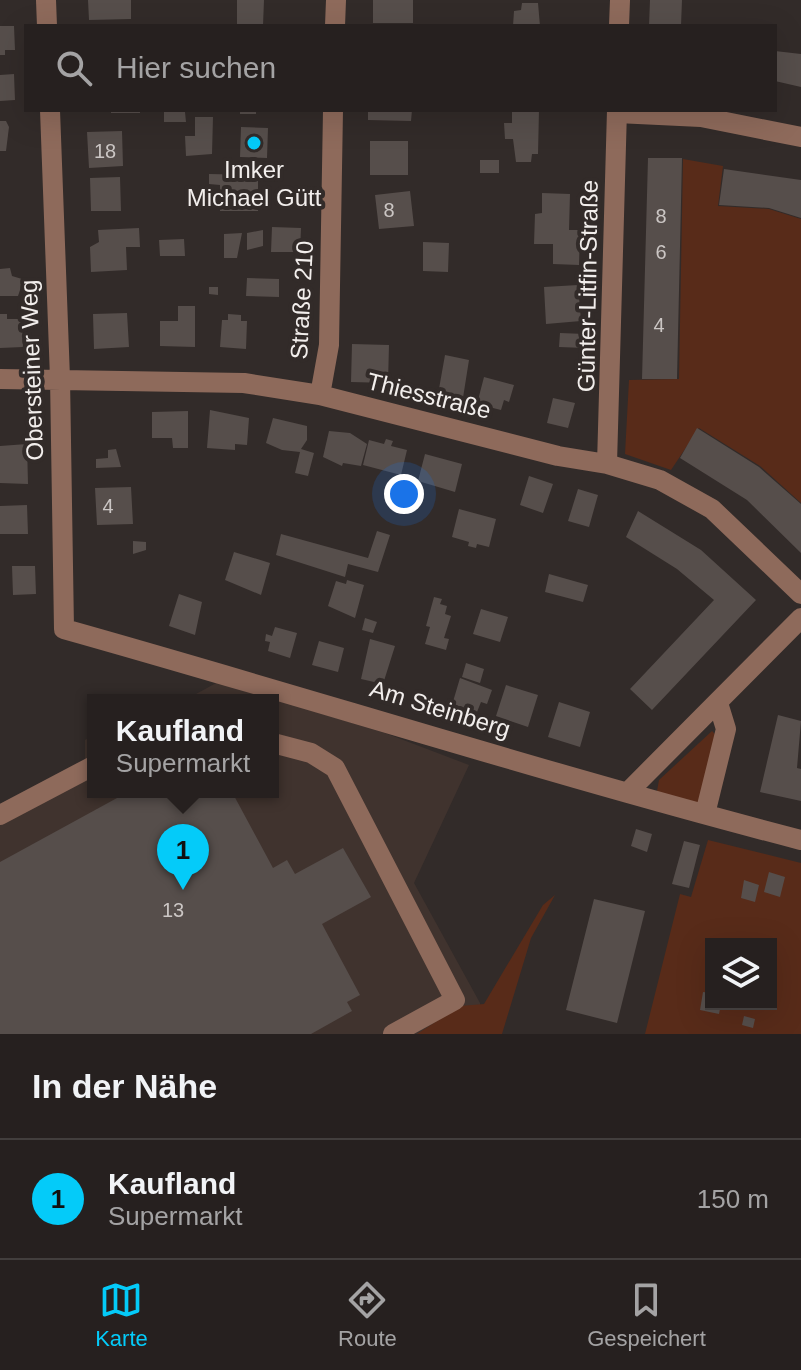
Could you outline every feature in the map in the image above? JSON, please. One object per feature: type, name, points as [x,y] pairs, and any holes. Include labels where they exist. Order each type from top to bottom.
[{"type":"street","points":[[46,0],[47,24]]},
{"type":"street","points":[[335,24],[336,0]]},
{"type":"street","points":[[619,24],[620,0]]},
{"type":"street","name":"Obersteiner Weg","points":[[50,112],[60,378],[64,629]]},
{"type":"street","name":"Straße 210","points":[[320,395],[329,345],[333,112]]},
{"type":"street","name":"Günter-Litfin-Straße","points":[[607,464],[617,112]]},
{"type":"street","points":[[631,112],[701,117],[801,137]]},
{"type":"street","name":"Thiesstraße","points":[[0,379],[244,383],[320,395],[558,456],[607,464],[660,480],[712,509],[801,594]]},
{"type":"street","points":[[627,793],[801,618]]},
{"type":"street","name":"Am Steinberg","points":[[64,629],[627,793],[801,840]]},
{"type":"street","points":[[705,814],[726,729],[718,703]]},
{"type":"street","points":[[279,745],[311,753],[335,768],[455,1000],[393,1034]]},
{"type":"street","points":[[0,815],[87,769]]},
{"type":"shaded area","points":[[683,159],[723,166],[718,206],[769,209],[801,219],[801,503],[760,466],[699,428],[671,470],[625,454],[629,380],[679,379]]},
{"type":"shaded area","points":[[218,682],[257,694],[196,694]]},
{"type":"shaded area","points":[[279,701],[385,733],[469,765],[414,883],[480,1003],[482,1034],[0,1034],[0,804],[85,763],[85,740],[87,798],[279,798]]},
{"type":"shaded area","points":[[712,731],[715,734],[700,800],[695,805],[664,798],[657,791],[659,780]]},
{"type":"shaded area","points":[[708,840],[801,863],[801,1034],[645,1034],[680,894],[691,897]]},
{"type":"shaded area","points":[[555,895],[531,938],[502,1034],[417,1034],[460,1006],[484,1004],[543,905]]},
{"type":"building","points":[[88,0],[131,0],[131,19],[89,20]]},
{"type":"building","points":[[237,0],[264,0],[263,24],[237,24]]},
{"type":"building","points":[[373,0],[413,0],[413,23],[373,23]]},
{"type":"building","points":[[650,0],[682,0],[681,24],[649,24]]},
{"type":"building","points":[[522,3],[538,3],[540,24],[513,24],[514,11],[521,10]]},
{"type":"building","points":[[0,26],[14,26],[15,50],[5,50],[5,55],[0,55]]},
{"type":"building","points":[[777,51],[801,54],[801,87],[777,81]]},
{"type":"building","points":[[14,74],[15,100],[0,101],[0,75]]},
{"type":"building","points":[[164,112],[185,112],[186,122],[164,122]]},
{"type":"building","points":[[368,112],[412,112],[411,121],[368,120]]},
{"type":"building","points":[[512,112],[539,112],[538,154],[532,154],[531,162],[516,162],[513,139],[505,139],[504,123],[512,123]]},
{"type":"building","points":[[195,117],[213,117],[212,154],[186,156],[185,136],[195,136]]},
{"type":"building","points":[[0,121],[6,121],[9,127],[6,151],[0,151]]},
{"type":"building","points":[[241,127],[268,128],[267,158],[240,157]]},
{"type":"building","points":[[122,131],[123,166],[89,168],[87,132]]},
{"type":"building","points":[[370,141],[408,141],[408,175],[370,175]]},
{"type":"building","points":[[648,158],[682,158],[677,379],[642,379]]},
{"type":"building","points":[[480,160],[499,160],[499,173],[480,173]]},
{"type":"building","points":[[724,169],[801,180],[801,218],[769,208],[719,205]]},
{"type":"building","points":[[209,174],[258,175],[258,211],[220,211],[220,185],[209,184]]},
{"type":"building","points":[[120,177],[121,211],[91,211],[90,178]]},
{"type":"building","points":[[410,191],[414,226],[379,229],[375,195]]},
{"type":"building","points":[[542,193],[570,194],[569,230],[580,230],[579,265],[553,264],[553,244],[534,244],[535,214],[542,213]]},
{"type":"building","points":[[272,227],[301,228],[300,252],[271,252]]},
{"type":"building","points":[[139,228],[140,247],[126,247],[127,270],[91,272],[90,247],[99,242],[98,230]]},
{"type":"building","points":[[263,230],[263,246],[247,250],[247,233]]},
{"type":"building","points":[[242,233],[237,258],[224,258],[224,234]]},
{"type":"building","points":[[184,239],[185,256],[160,256],[159,240]]},
{"type":"building","points":[[423,242],[449,243],[448,272],[423,271]]},
{"type":"building","points":[[10,268],[12,276],[22,279],[18,296],[0,296],[0,269]]},
{"type":"building","points":[[247,278],[279,279],[279,297],[246,296]]},
{"type":"building","points":[[578,285],[581,321],[546,324],[544,287]]},
{"type":"building","points":[[209,287],[218,287],[218,295],[209,294]]},
{"type":"building","points":[[178,306],[195,306],[195,347],[160,346],[160,321],[178,321]]},
{"type":"building","points":[[127,313],[129,347],[94,349],[93,314]]},
{"type":"building","points":[[0,314],[7,314],[7,319],[22,319],[23,347],[0,348]]},
{"type":"building","points":[[228,314],[241,315],[241,321],[247,321],[246,349],[220,347],[222,320],[228,320]]},
{"type":"building","points":[[560,333],[585,334],[585,348],[559,347]]},
{"type":"building","points":[[352,344],[389,345],[388,383],[351,382]]},
{"type":"building","points":[[445,355],[469,360],[462,404],[437,400]]},
{"type":"building","points":[[484,377],[514,385],[509,402],[504,400],[501,410],[477,404]]},
{"type":"building","points":[[553,398],[575,403],[568,428],[547,423]]},
{"type":"building","points":[[210,410],[249,418],[247,445],[235,444],[235,450],[207,448]]},
{"type":"building","points":[[188,411],[188,448],[173,448],[172,438],[152,438],[152,412]]},
{"type":"building","points":[[273,418],[307,426],[307,440],[301,449],[314,453],[308,476],[295,473],[300,452],[282,450],[266,443]]},
{"type":"building","points":[[697,428],[759,467],[801,504],[801,553],[747,500],[680,458]]},
{"type":"building","points":[[329,431],[350,433],[367,444],[361,466],[343,463],[342,466],[323,457]]},
{"type":"building","points":[[386,439],[393,441],[391,446],[407,450],[401,475],[363,465],[369,440],[384,444]]},
{"type":"building","points":[[27,444],[28,484],[0,483],[0,446]]},
{"type":"building","points":[[116,449],[121,467],[96,468],[96,459],[108,458],[108,450]]},
{"type":"building","points":[[425,454],[462,464],[455,492],[418,481]]},
{"type":"building","points":[[529,476],[553,484],[543,513],[520,505]]},
{"type":"building","points":[[131,487],[133,524],[97,525],[95,488]]},
{"type":"building","points":[[578,489],[598,495],[589,527],[568,521]]},
{"type":"building","points":[[27,505],[28,534],[0,534],[0,506]]},
{"type":"building","points":[[459,509],[496,519],[489,547],[477,544],[476,548],[468,546],[469,542],[452,537]]},
{"type":"building","points":[[638,511],[701,550],[756,600],[652,710],[630,689],[714,600],[677,569],[626,537]]},
{"type":"building","points":[[377,531],[390,535],[378,572],[348,564],[345,577],[276,555],[281,534],[368,558]]},
{"type":"building","points":[[133,541],[146,542],[146,550],[133,554]]},
{"type":"building","points":[[234,552],[270,563],[261,595],[225,580]]},
{"type":"building","points":[[12,566],[35,566],[36,594],[13,595]]},
{"type":"building","points":[[549,574],[588,585],[583,602],[545,592]]},
{"type":"building","points":[[347,580],[364,585],[355,618],[328,606],[336,581],[346,584]]},
{"type":"building","points":[[179,594],[202,602],[195,635],[169,626]]},
{"type":"building","points":[[434,597],[442,599],[440,604],[447,606],[445,614],[451,616],[444,638],[449,639],[446,650],[425,644],[430,627],[426,626]]},
{"type":"building","points":[[481,609],[508,617],[500,642],[473,634]]},
{"type":"building","points":[[365,618],[377,622],[373,633],[362,630]]},
{"type":"building","points":[[275,627],[297,633],[290,658],[268,651],[270,642],[265,641],[266,634],[272,636]]},
{"type":"building","points":[[370,639],[395,646],[383,684],[361,679]]},
{"type":"building","points":[[319,641],[344,648],[338,672],[312,665]]},
{"type":"building","points":[[466,663],[484,669],[480,683],[462,677]]},
{"type":"building","points":[[460,678],[492,690],[487,704],[481,702],[477,712],[452,705]]},
{"type":"building","points":[[506,685],[538,695],[528,727],[496,716]]},
{"type":"building","points":[[559,702],[590,712],[580,747],[548,737]]},
{"type":"building","points":[[778,715],[801,721],[797,768],[801,769],[801,801],[760,792]]},
{"type":"building","points":[[117,798],[235,798],[273,868],[287,860],[295,874],[343,848],[371,897],[322,924],[360,995],[347,1002],[352,1011],[311,1034],[0,1034],[0,862]]},
{"type":"building","points":[[636,829],[652,834],[647,852],[631,846]]},
{"type":"building","points":[[684,841],[700,845],[689,888],[672,884]]},
{"type":"building","points":[[769,872],[785,877],[780,897],[764,892]]},
{"type":"building","points":[[744,880],[759,885],[755,902],[741,898]]},
{"type":"building","points":[[594,899],[645,911],[617,1023],[566,1010]]},
{"type":"building","points":[[703,992],[705,1010],[720,1010],[719,1014],[700,1010]]},
{"type":"building","points":[[744,1016],[755,1019],[753,1028],[742,1025]]},
{"type":"place","name":"Imker Michael Gütt","points":[[254,143]]},
{"type":"place","name":"Kaufland","points":[[183,890]]}]
